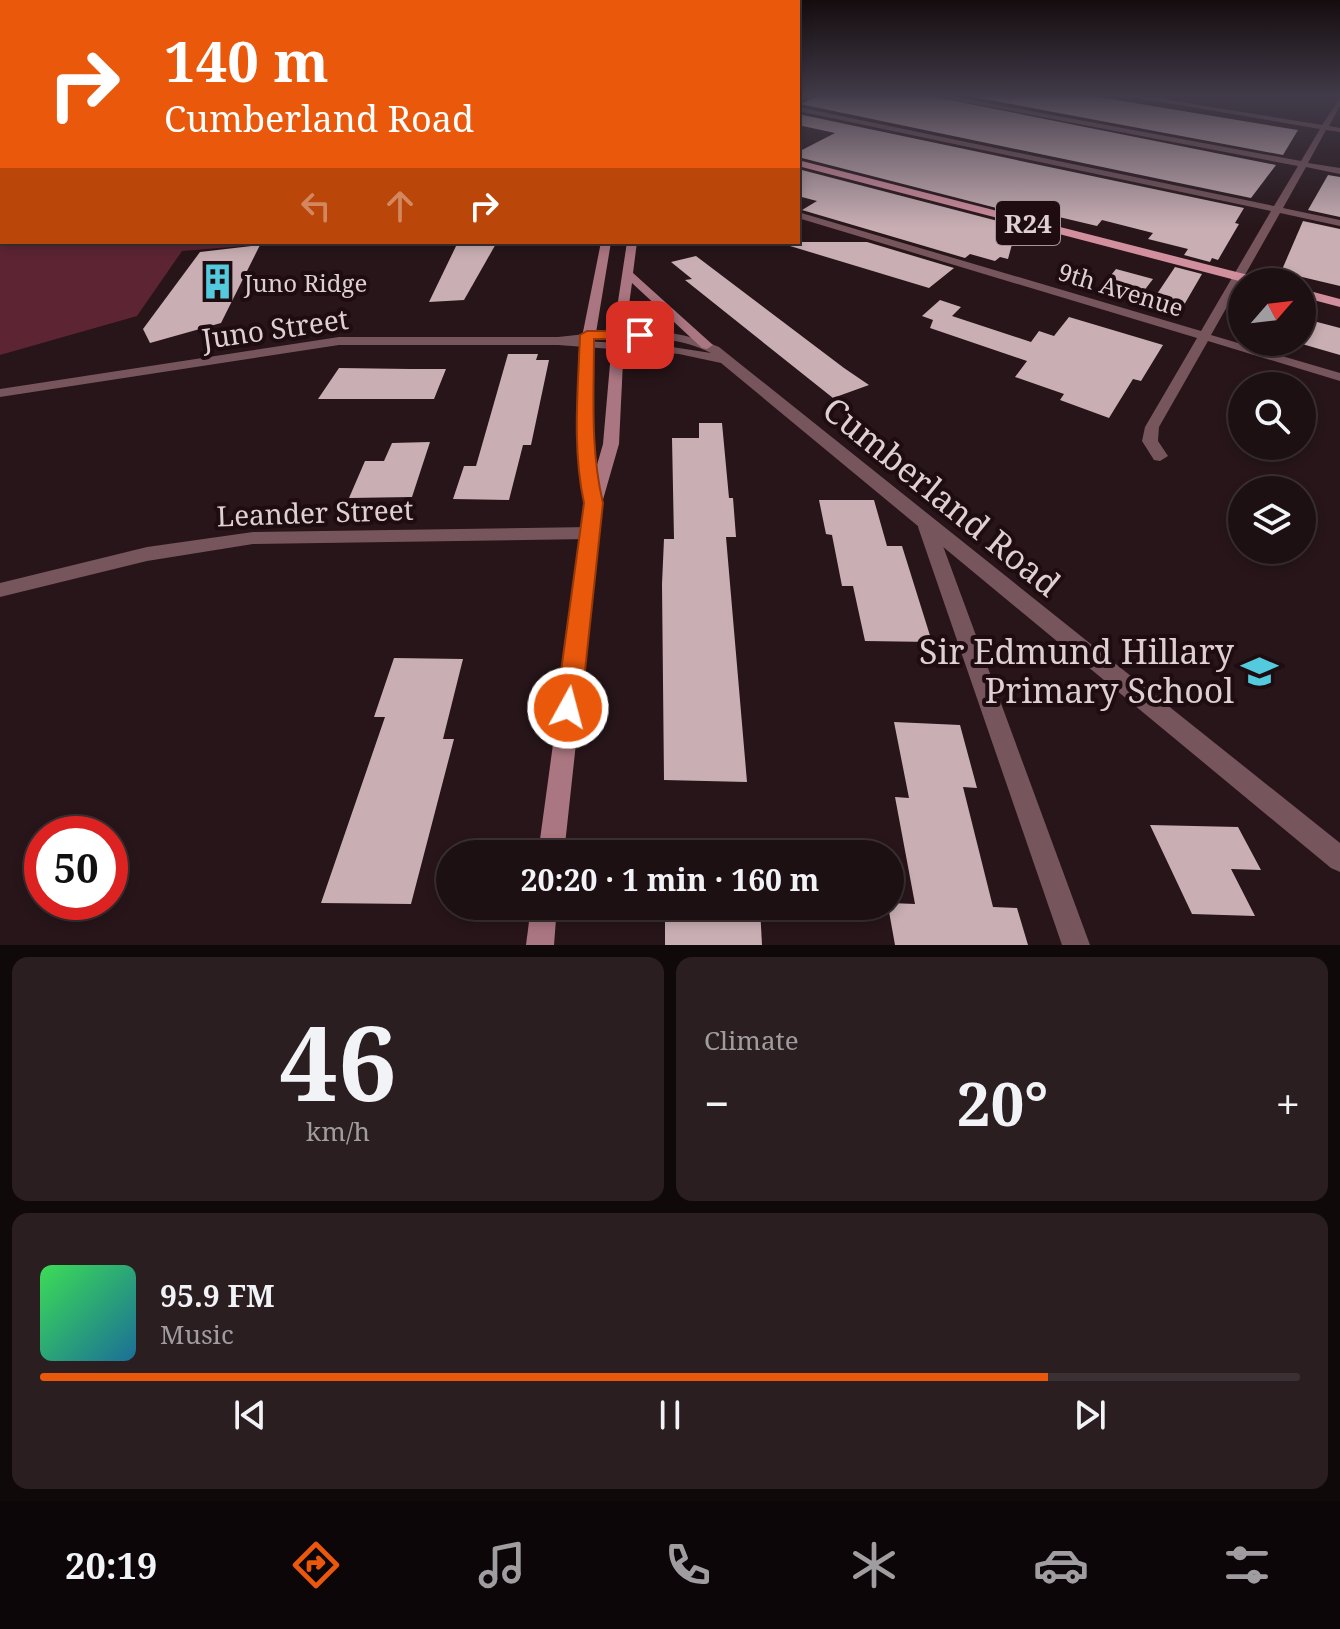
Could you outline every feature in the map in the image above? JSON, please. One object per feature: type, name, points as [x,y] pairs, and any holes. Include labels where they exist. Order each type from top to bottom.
[{"type":"main road","name":"R24","points":[[800,164],[1228,274]]},
{"type":"main road","points":[[594,503],[587,471],[586,341],[606,244]]},
{"type":"main road","points":[[553,840],[594,503],[611,444],[618,340],[632,244]]},
{"type":"main road","points":[[627,273],[707,345]]},
{"type":"main road","points":[[1316,297],[1340,303]]},
{"type":"main road","points":[[540,945],[543,920]]},
{"type":"street","points":[[941,139],[1340,223]]},
{"type":"street","points":[[1169,139],[1340,171]]},
{"type":"street","points":[[1245,268],[1318,139]]},
{"type":"street","name":"9th Avenue","points":[[800,216],[1340,377]]},
{"type":"street","points":[[1160,456],[1150,441],[1152,427],[1228,297]]},
{"type":"street","name":"Cumberland Road","points":[[558,341],[674,337],[707,345],[722,354],[728,363],[927,527],[1340,859]]},
{"type":"street","name":"Cumberland Road","points":[[618,340],[683,351],[728,363]]},
{"type":"street","name":"Juno Street","points":[[0,393],[339,341],[558,341]]},
{"type":"street","points":[[927,527],[1076,945]]},
{"type":"street","name":"Leander Street","points":[[0,590],[147,554],[253,538],[590,533]]},
{"type":"shaded area","points":[[0,244],[268,244],[182,251],[137,316],[0,355]]},
{"type":"building","points":[[823,139],[917,139],[1244,208],[1235,223],[1239,224],[1218,260],[1212,258],[1210,262],[1184,255],[1188,249],[1148,239],[1153,233],[1102,220],[1097,226],[1021,208],[1020,214],[800,158],[800,151]]},
{"type":"building","points":[[968,139],[1146,139],[1276,165],[1251,198]]},
{"type":"building","points":[[1198,139],[1293,139],[1283,155]]},
{"type":"building","points":[[800,170],[1017,226],[1008,259],[1000,257],[995,261],[970,254],[965,258],[802,210],[817,201],[800,197]]},
{"type":"building","points":[[1328,175],[1340,177],[1340,217],[1308,210]]},
{"type":"building","points":[[1303,221],[1340,229],[1340,286],[1316,280],[1316,268],[1283,268]]},
{"type":"building","points":[[800,242],[867,242],[954,268],[929,288],[790,246]]},
{"type":"building","points":[[457,244],[496,244],[464,300],[429,302]]},
{"type":"building","name":"Juno Ridge","points":[[260,245],[221,323],[150,343],[143,329],[200,252]]},
{"type":"building","points":[[696,256],[869,385],[833,398],[685,280],[692,279],[671,262]]},
{"type":"building","points":[[1175,267],[1202,274],[1184,305],[1155,297]]},
{"type":"building","points":[[1116,269],[1153,279],[1140,296],[1103,285]]},
{"type":"building","points":[[940,300],[961,307],[952,316],[1031,342],[1039,331],[1054,336],[1069,317],[1163,345],[1141,381],[1133,379],[1109,418],[1060,400],[1064,394],[1015,377],[1027,361],[930,328],[933,320],[922,316]]},
{"type":"building","points":[[1316,322],[1340,328],[1340,355],[1316,348]]},
{"type":"building","points":[[508,354],[538,354],[536,360],[549,360],[531,445],[523,445],[509,500],[453,499],[464,466],[476,466]]},
{"type":"building","points":[[339,368],[446,369],[434,399],[318,399]]},
{"type":"building","points":[[699,423],[722,423],[729,498],[733,498],[736,537],[726,537],[747,782],[664,780],[662,584],[664,539],[674,539],[672,438],[699,438]]},
{"type":"building","points":[[430,442],[412,497],[349,498],[365,461],[384,461],[392,443]]},
{"type":"building","points":[[819,500],[874,500],[887,546],[902,546],[932,642],[865,641],[853,586],[842,586],[832,535],[826,534]]},
{"type":"building","points":[[394,658],[463,659],[443,739],[454,739],[411,904],[321,903],[385,717],[374,717]]},
{"type":"building","points":[[894,722],[960,725],[977,788],[963,787],[993,907],[1017,908],[1028,945],[895,945],[891,920],[904,920],[904,904],[915,904],[895,797],[909,798]]},
{"type":"building","points":[[1150,825],[1238,827],[1261,870],[1231,869],[1255,916],[1192,914]]},
{"type":"building","points":[[665,920],[761,920],[762,945],[665,945]]},
{"type":"place","name":"Juno Ridge","points":[[218,282]]},
{"type":"place","name":"Sir Edmund Hillary Primary School","points":[[1260,671]]},
{"type":"route","points":[[568,708],[594,503],[587,471],[585,436],[587,335],[640,335]]}]
